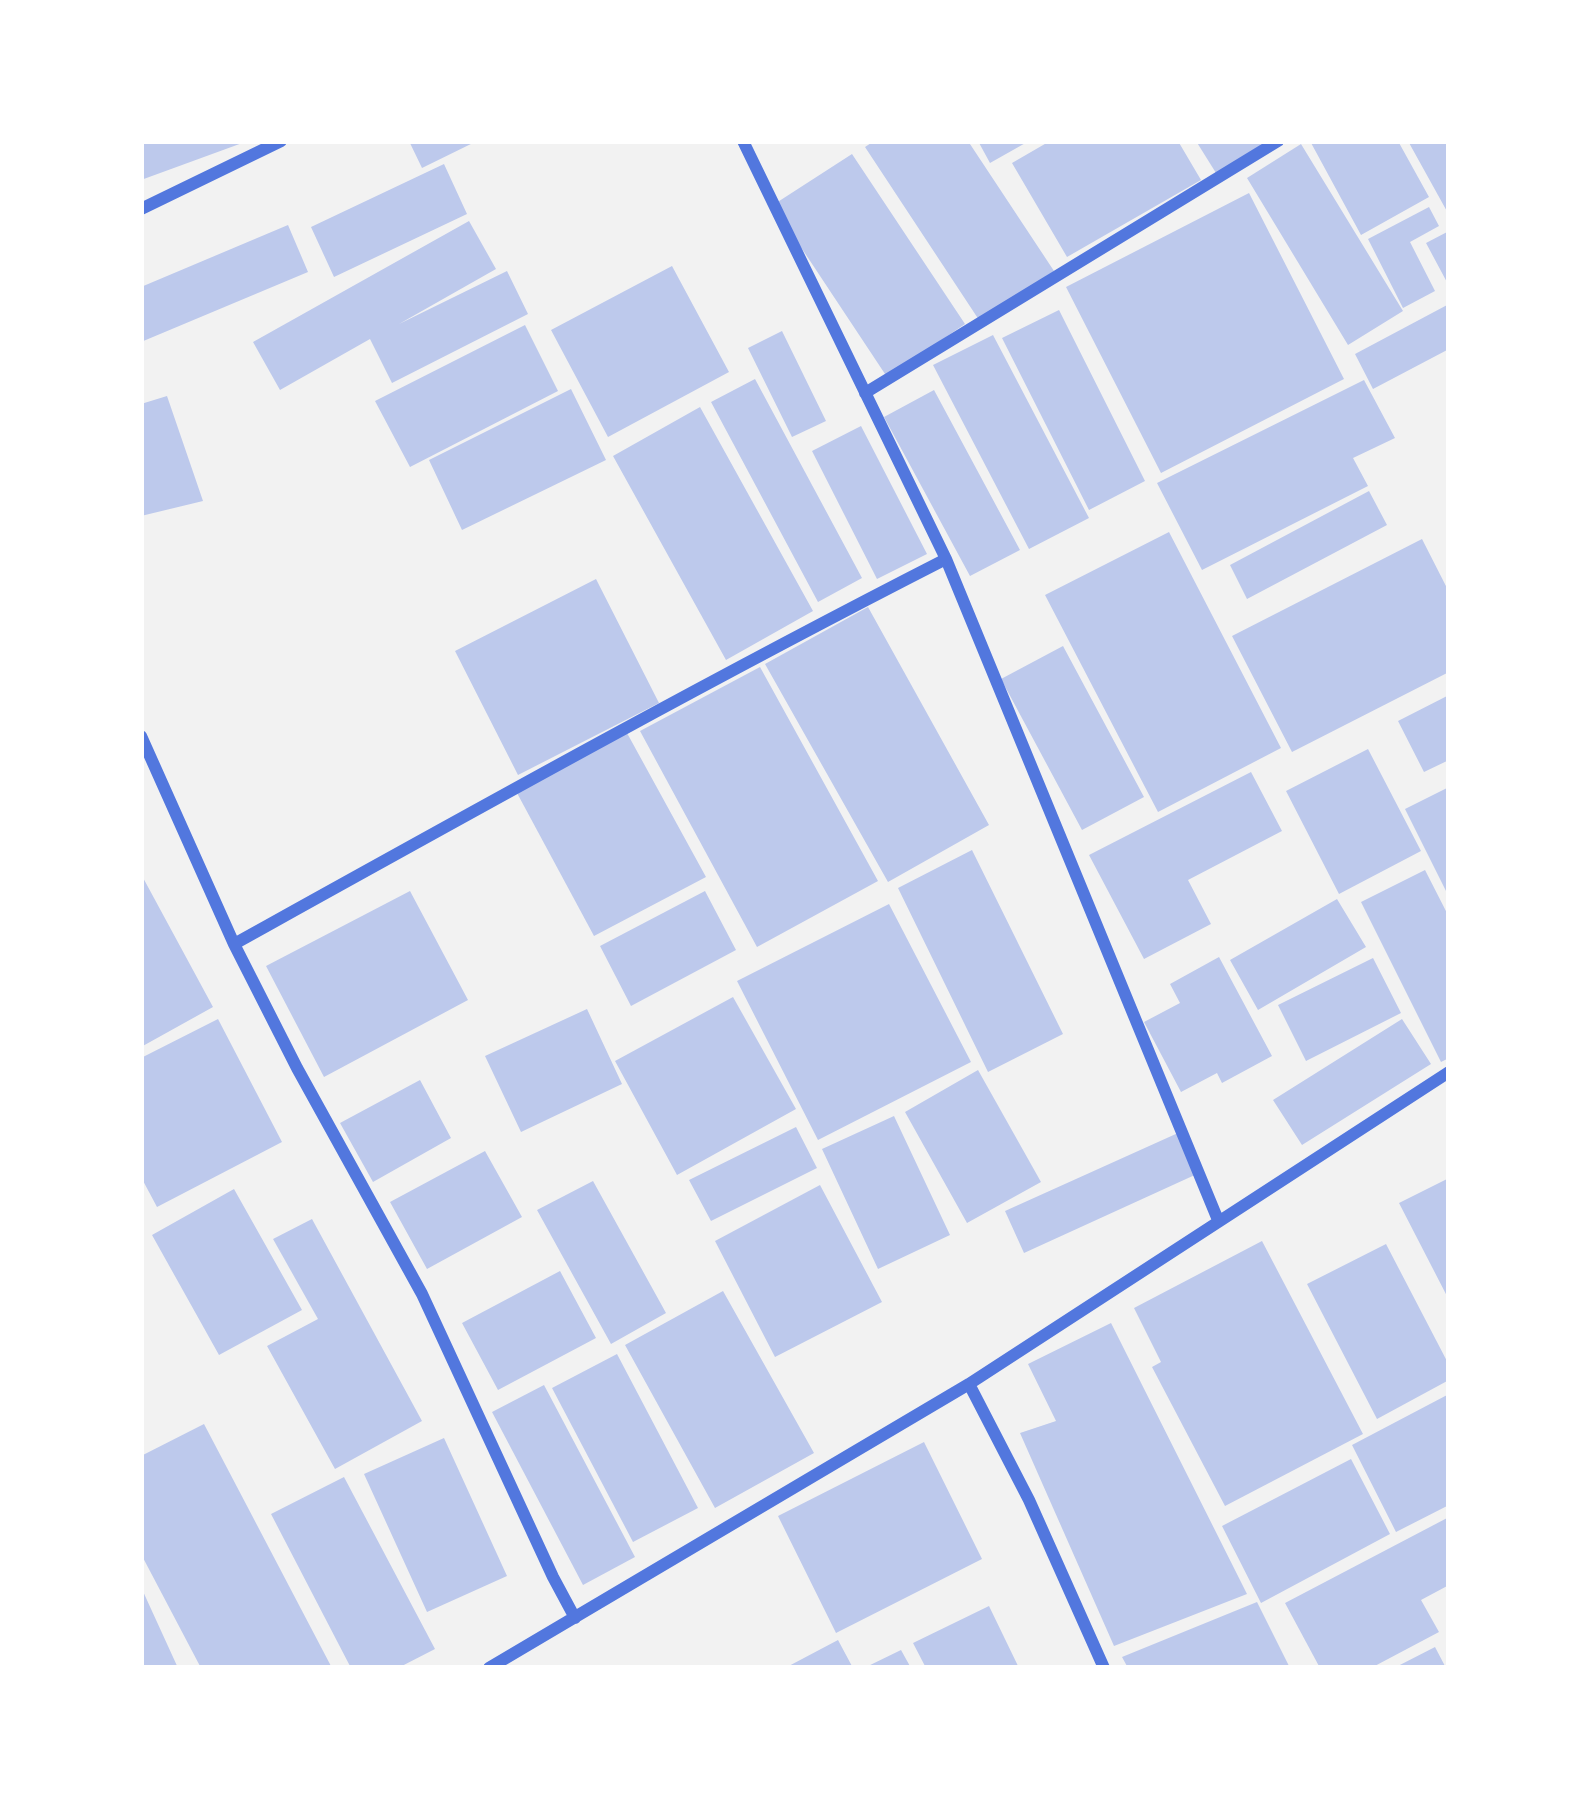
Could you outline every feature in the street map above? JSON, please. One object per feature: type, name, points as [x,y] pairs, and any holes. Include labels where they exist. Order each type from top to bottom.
[{"type":"street","points":[[141,209],[281,141]]},
{"type":"street","points":[[742,141],[946,559],[1218,1220]]},
{"type":"street","points":[[866,393],[1278,141]]},
{"type":"street","points":[[234,944],[562,761],[946,559]]},
{"type":"street","points":[[141,736],[234,944],[296,1068],[422,1294],[575,1618]]},
{"type":"street","points":[[489,1668],[969,1384],[1449,1072]]},
{"type":"street","points":[[969,1384],[1029,1500],[1104,1668]]},
{"type":"building","points":[[141,141],[245,141],[245,142],[141,180]]},
{"type":"building","points":[[409,141],[477,141],[422,168]]},
{"type":"building","points":[[874,141],[968,141],[1054,271],[979,320],[865,147]]},
{"type":"building","points":[[978,141],[1029,141],[990,163]]},
{"type":"building","points":[[1050,141],[1178,141],[1201,180],[1067,257],[1012,163]]},
{"type":"building","points":[[1196,141],[1259,141],[1261,145],[1216,173]]},
{"type":"building","points":[[1310,141],[1398,141],[1429,197],[1361,235]]},
{"type":"building","points":[[1408,141],[1449,141],[1449,215]]},
{"type":"building","points":[[1301,144],[1403,311],[1348,345],[1247,178]]},
{"type":"building","points":[[852,154],[965,324],[887,377],[773,205]]},
{"type":"building","points":[[444,164],[467,214],[334,277],[311,227]]},
{"type":"building","points":[[1249,193],[1344,379],[1161,473],[1066,287]]},
{"type":"building","points":[[1429,207],[1439,226],[1410,242],[1435,291],[1403,308],[1368,239]]},
{"type":"building","points":[[469,221],[496,269],[399,324],[507,271],[528,314],[392,383],[370,339],[280,390],[253,342]]},
{"type":"building","points":[[288,225],[308,272],[141,342],[141,287]]},
{"type":"building","points":[[1449,231],[1449,286],[1426,243]]},
{"type":"building","points":[[672,266],[729,372],[608,437],[551,330]]},
{"type":"building","points":[[1449,304],[1449,349],[1373,389],[1355,354]]},
{"type":"building","points":[[1059,310],[1145,481],[1089,510],[1002,338]]},
{"type":"building","points":[[525,325],[558,391],[410,467],[375,401]]},
{"type":"building","points":[[782,331],[826,421],[792,437],[748,348]]},
{"type":"building","points":[[993,335],[1089,518],[1029,549],[933,365]]},
{"type":"building","points":[[755,379],[862,578],[818,602],[711,402]]},
{"type":"building","points":[[1364,380],[1395,438],[1353,458],[1368,486],[1202,570],[1157,483]]},
{"type":"building","points":[[571,389],[606,460],[462,530],[429,460]]},
{"type":"building","points":[[934,390],[1020,550],[970,576],[884,417]]},
{"type":"building","points":[[167,396],[203,501],[141,516],[141,404]]},
{"type":"building","points":[[700,407],[813,611],[726,660],[613,456]]},
{"type":"building","points":[[861,426],[927,554],[877,579],[812,451]]},
{"type":"building","points":[[1369,491],[1387,525],[1247,599],[1230,565]]},
{"type":"building","points":[[1169,532],[1281,748],[1158,812],[1045,595]]},
{"type":"building","points":[[1422,539],[1449,592],[1449,672],[1292,752],[1232,636]]},
{"type":"building","points":[[596,579],[659,703],[518,775],[455,651]]},
{"type":"building","points":[[868,607],[989,825],[888,882],[765,664]]},
{"type":"building","points":[[1063,646],[1144,797],[1082,830],[1001,679]]},
{"type":"building","points":[[760,667],[878,881],[757,947],[640,731]]},
{"type":"building","points":[[1449,695],[1449,760],[1424,772],[1398,721]]},
{"type":"building","points":[[627,733],[706,877],[594,936],[517,793]]},
{"type":"building","points":[[1368,749],[1421,851],[1339,894],[1286,791]]},
{"type":"building","points":[[1251,772],[1282,831],[1188,880],[1211,924],[1144,959],[1089,855]]},
{"type":"building","points":[[1449,787],[1449,897],[1405,809]]},
{"type":"building","points":[[972,850],[1063,1034],[988,1072],[898,888]]},
{"type":"building","points":[[1425,870],[1449,917],[1449,1058],[1441,1062],[1361,902]]},
{"type":"building","points":[[141,874],[213,1007],[141,1047]]},
{"type":"building","points":[[410,891],[468,1000],[324,1077],[266,966]]},
{"type":"building","points":[[705,891],[736,950],[631,1006],[600,946]]},
{"type":"building","points":[[1337,899],[1366,947],[1258,1010],[1230,960]]},
{"type":"building","points":[[889,904],[971,1062],[818,1140],[737,981]]},
{"type":"building","points":[[1219,957],[1272,1056],[1222,1083],[1217,1073],[1181,1092],[1144,1022],[1180,1003],[1170,984]]},
{"type":"building","points":[[1373,958],[1401,1013],[1306,1061],[1278,1005]]},
{"type":"building","points":[[733,997],[796,1109],[677,1175],[615,1061]]},
{"type":"building","points":[[587,1009],[622,1084],[521,1132],[485,1056]]},
{"type":"building","points":[[218,1019],[282,1142],[157,1207],[141,1177],[141,1058]]},
{"type":"building","points":[[1402,1019],[1431,1064],[1302,1145],[1273,1100]]},
{"type":"building","points":[[978,1070],[1041,1182],[967,1223],[905,1112]]},
{"type":"building","points":[[420,1080],[451,1138],[373,1182],[340,1123]]},
{"type":"building","points":[[894,1116],[950,1235],[878,1269],[822,1149]]},
{"type":"building","points":[[796,1127],[817,1168],[711,1221],[689,1180]]},
{"type":"building","points":[[1178,1133],[1197,1174],[1024,1253],[1005,1211]]},
{"type":"building","points":[[485,1151],[522,1217],[427,1269],[390,1202]]},
{"type":"building","points":[[1449,1178],[1449,1300],[1399,1203]]},
{"type":"building","points":[[593,1181],[666,1313],[611,1344],[537,1210]]},
{"type":"building","points":[[820,1185],[882,1302],[775,1357],[715,1241]]},
{"type":"building","points":[[234,1189],[302,1310],[219,1355],[152,1235]]},
{"type":"building","points":[[312,1219],[422,1421],[335,1469],[267,1346],[318,1319],[273,1239]]},
{"type":"building","points":[[1262,1241],[1363,1434],[1225,1506],[1152,1367],[1161,1362],[1134,1308]]},
{"type":"building","points":[[1386,1244],[1449,1365],[1449,1380],[1377,1419],[1307,1284]]},
{"type":"building","points":[[560,1271],[596,1338],[498,1390],[462,1323]]},
{"type":"building","points":[[723,1291],[814,1453],[715,1508],[625,1345]]},
{"type":"building","points":[[1111,1323],[1247,1594],[1114,1646],[1020,1433],[1056,1421],[1028,1364]]},
{"type":"building","points":[[617,1354],[698,1508],[633,1542],[552,1388]]},
{"type":"building","points":[[544,1385],[635,1557],[583,1585],[492,1412]]},
{"type":"building","points":[[1449,1394],[1449,1505],[1396,1532],[1352,1445]]},
{"type":"building","points":[[204,1424],[332,1668],[201,1668],[141,1554],[141,1456]]},
{"type":"building","points":[[444,1438],[507,1576],[427,1612],[364,1474]]},
{"type":"building","points":[[924,1442],[982,1559],[836,1633],[778,1516]]},
{"type":"building","points":[[1351,1459],[1390,1534],[1261,1603],[1222,1526]]},
{"type":"building","points":[[344,1477],[435,1649],[398,1668],[351,1668],[271,1514]]},
{"type":"building","points":[[1449,1517],[1449,1585],[1421,1600],[1439,1632],[1371,1668],[1320,1668],[1285,1603]]},
{"type":"building","points":[[141,1587],[178,1668],[141,1668]]},
{"type":"building","points":[[1257,1602],[1290,1668],[1128,1668],[1122,1657]]},
{"type":"building","points":[[989,1606],[1019,1668],[926,1668],[913,1643]]},
{"type":"building","points":[[838,1640],[853,1668],[785,1668]]},
{"type":"building","points":[[1435,1647],[1446,1668],[1394,1668]]},
{"type":"building","points":[[901,1650],[911,1668],[864,1668]]}]
